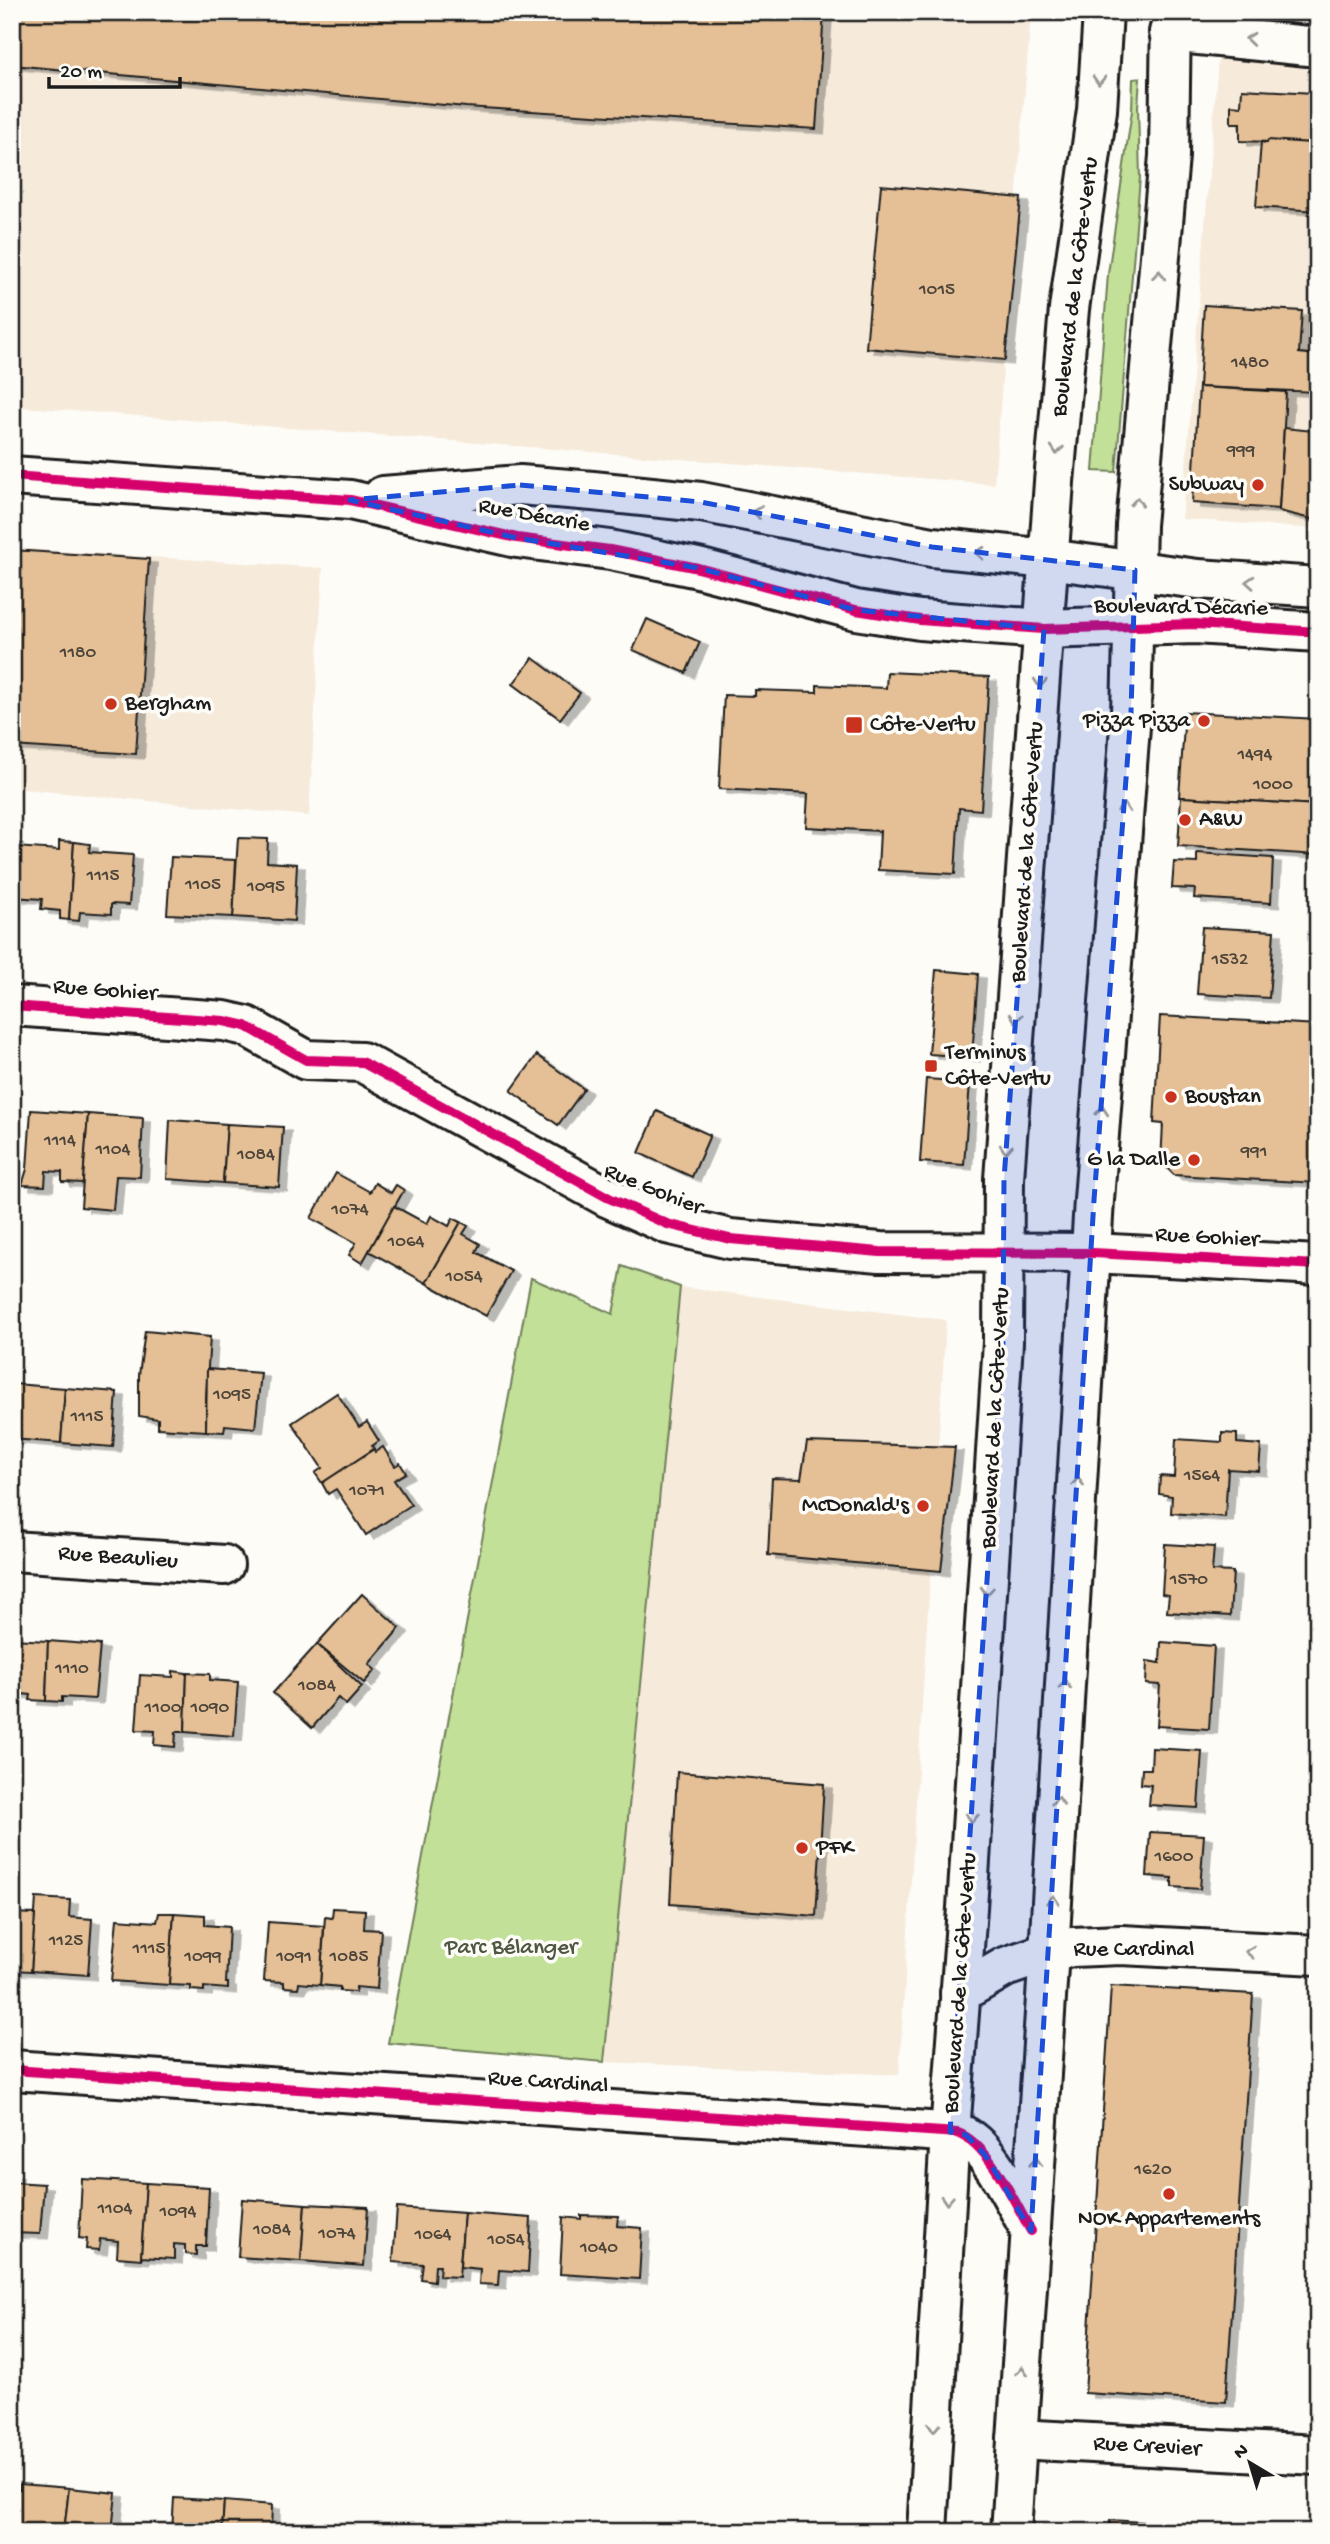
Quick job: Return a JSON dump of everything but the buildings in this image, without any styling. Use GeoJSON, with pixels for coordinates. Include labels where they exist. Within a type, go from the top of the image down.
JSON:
{"type":"FeatureCollection","features":[{"type":"Feature","properties":{"kind":"street","name":"Boulevard de la Côte-Vertu"},"geometry":{"type":"LineString","coordinates":[[927,2532],[950,2132],[1003,1342],[1004,1179],[1048,559],[1069,309],[1097,110],[1103,12]]}},
{"type":"Feature","properties":{"kind":"street"},"geometry":{"type":"LineString","coordinates":[[1011,2532],[1093,1253],[1094,1200],[1131,713],[1137,508],[1169,156],[1170,22],[1318,47]]}},
{"type":"Feature","properties":{"kind":"street","name":"Rue Décarie"},"geometry":{"type":"LineString","coordinates":[[12,476],[350,499],[520,485],[712,504],[932,547],[1048,559]]}},
{"type":"Feature","properties":{"kind":"street","name":"Rue Décarie"},"geometry":{"type":"LineString","coordinates":[[350,499],[517,538],[610,551],[698,568],[856,610],[920,620],[1044,629]]}},
{"type":"Feature","properties":{"kind":"street","name":"Boulevard Décarie"},"geometry":{"type":"LineString","coordinates":[[1048,559],[1198,579],[1318,587]]}},
{"type":"Feature","properties":{"kind":"street","name":"Boulevard Décarie"},"geometry":{"type":"LineString","coordinates":[[1044,629],[1195,624],[1318,632]]}},
{"type":"Feature","properties":{"kind":"street","name":"Rue Gohier"},"geometry":{"type":"LineString","coordinates":[[12,1006],[201,1018],[246,1026],[306,1060],[362,1062],[609,1198],[683,1229],[730,1238],[880,1252],[1093,1253],[1318,1265]]}},
{"type":"Feature","properties":{"kind":"street","name":"Rue Beaulieu"},"geometry":{"type":"LineString","coordinates":[[12,1551],[224,1565]]}},
{"type":"Feature","properties":{"kind":"street","name":"Rue Cardinal"},"geometry":{"type":"LineString","coordinates":[[960,1993],[1005,1967],[1072,1947],[1121,1945],[1318,1955]]}},
{"type":"Feature","properties":{"kind":"street","name":"Rue Cardinal"},"geometry":{"type":"LineString","coordinates":[[12,2070],[950,2132],[965,2135],[985,2155],[1031,2231]]}},
{"type":"Feature","properties":{"kind":"street","name":"Rue Crevier"},"geometry":{"type":"LineString","coordinates":[[1017,2439],[1318,2455]]}},
{"type":"Feature","properties":{"kind":"highlighted area"},"geometry":{"type":"Polygon","coordinates":[[[520,485],[593,491],[701,502],[932,547],[1135,570],[1131,713],[1094,1200],[1031,2231],[985,2155],[966,2135],[950,2132],[1003,1342],[1004,1179],[1044,629],[856,610],[698,568],[517,538],[350,500],[520,485]]]}},
{"type":"Feature","properties":{"kind":"shaded area"},"geometry":{"type":"Polygon","coordinates":[[[12,12],[1031,12],[994,484],[12,406],[12,12]]]}},
{"type":"Feature","properties":{"kind":"shaded area"},"geometry":{"type":"Polygon","coordinates":[[[1219,47],[1318,58],[1318,529],[1182,519],[1219,47]]]}},
{"type":"Feature","properties":{"kind":"shaded area"},"geometry":{"type":"Polygon","coordinates":[[[12,548],[323,568],[309,816],[12,788],[12,548]]]}},
{"type":"Feature","properties":{"kind":"shaded area"},"geometry":{"type":"Polygon","coordinates":[[[680,1287],[946,1320],[899,2075],[604,2062],[680,1287]]]}},
{"type":"Feature","properties":{"kind":"green space"},"geometry":{"type":"Polygon","coordinates":[[[1140,78],[1140,177],[1116,472],[1093,471],[1108,274],[1132,111],[1133,79],[1140,78]]]}},
{"type":"Feature","properties":{"kind":"green space","name":"Parc Bélanger"},"geometry":{"type":"Polygon","coordinates":[[[622,1266],[680,1287],[604,2062],[388,2043],[531,1278],[613,1314],[622,1266]]]}},
{"type":"Feature","properties":{"kind":"cycle path"},"geometry":{"type":"LineString","coordinates":[[12,476],[350,500],[517,538],[610,550],[698,568],[856,610],[920,620],[1044,629],[1195,624],[1318,632]]}},
{"type":"Feature","properties":{"kind":"cycle path"},"geometry":{"type":"LineString","coordinates":[[12,1006],[224,1021],[246,1026],[306,1060],[362,1062],[609,1198],[667,1224],[730,1239],[880,1252],[1093,1253],[1318,1265]]}},
{"type":"Feature","properties":{"kind":"cycle path"},"geometry":{"type":"LineString","coordinates":[[12,2070],[958,2133],[969,2139],[991,2161],[1031,2231]]}},
{"type":"Feature","properties":{"kind":"place","name":"Subway"},"geometry":{"type":"Point","coordinates":[1258,485]}},
{"type":"Feature","properties":{"kind":"place","name":"Bergham"},"geometry":{"type":"Point","coordinates":[111,704]}},
{"type":"Feature","properties":{"kind":"place","name":"Pizza Pizza"},"geometry":{"type":"Point","coordinates":[1204,721]}},
{"type":"Feature","properties":{"kind":"place","name":"Côte-Vertu"},"geometry":{"type":"Point","coordinates":[854,725]}},
{"type":"Feature","properties":{"kind":"place","name":"A&W"},"geometry":{"type":"Point","coordinates":[1185,820]}},
{"type":"Feature","properties":{"kind":"place","name":"Terminus Côte-Vertu"},"geometry":{"type":"Point","coordinates":[931,1066]}},
{"type":"Feature","properties":{"kind":"place","name":"Boustan"},"geometry":{"type":"Point","coordinates":[1171,1097]}},
{"type":"Feature","properties":{"kind":"place","name":"G la Dalle"},"geometry":{"type":"Point","coordinates":[1194,1160]}},
{"type":"Feature","properties":{"kind":"place","name":"McDonald's"},"geometry":{"type":"Point","coordinates":[923,1506]}},
{"type":"Feature","properties":{"kind":"place","name":"PFK"},"geometry":{"type":"Point","coordinates":[802,1848]}},
{"type":"Feature","properties":{"kind":"place","name":"NOK Appartements"},"geometry":{"type":"Point","coordinates":[1169,2194]}}]}
